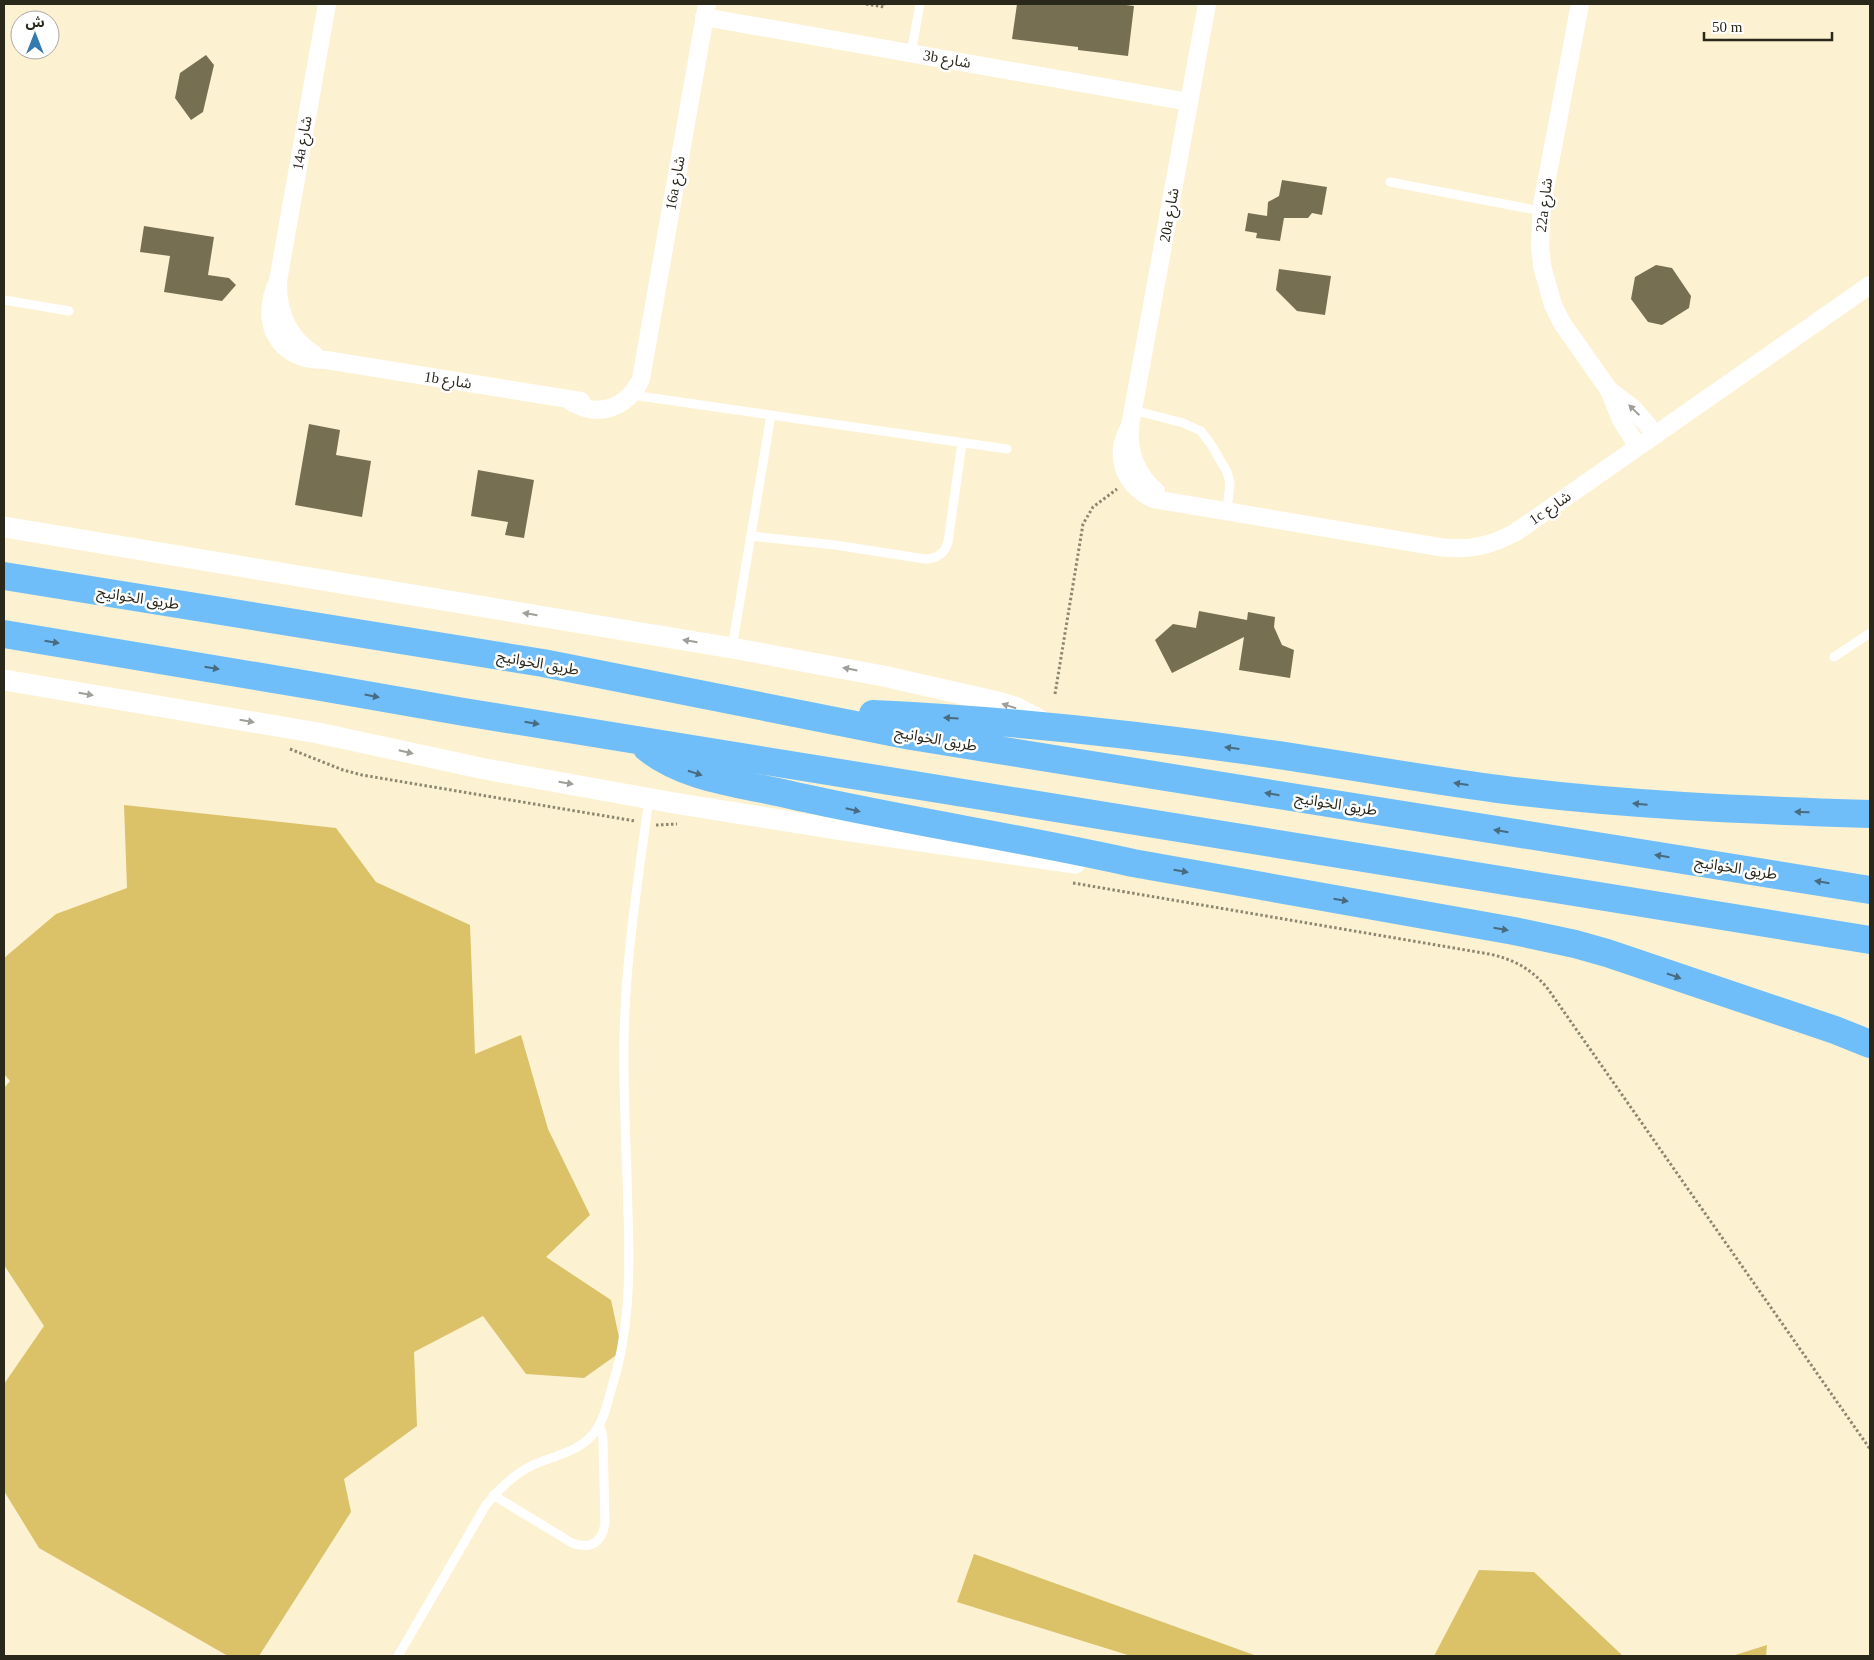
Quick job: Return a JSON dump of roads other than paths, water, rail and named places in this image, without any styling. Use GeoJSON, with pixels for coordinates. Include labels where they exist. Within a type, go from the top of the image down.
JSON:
{"type":"FeatureCollection","features":[{"type":"Feature","properties":{"kind":"highway","name":"طريق الخوانيج"},"geometry":{"type":"LineString","coordinates":[[4,576],[543,663],[911,736],[1870,890]]}},
{"type":"Feature","properties":{"kind":"highway"},"geometry":{"type":"LineString","coordinates":[[4,634],[446,709],[1870,940]]}},
{"type":"Feature","properties":{"kind":"highway"},"geometry":{"type":"LineString","coordinates":[[789,712],[912,716],[1052,727],[1264,752],[1496,789],[1567,798],[1738,810],[1865,813]]}},
{"type":"Feature","properties":{"kind":"highway"},"geometry":{"type":"LineString","coordinates":[[638,740],[668,762],[702,775],[860,811],[1576,944],[1835,1030],[1870,1044]]}},
{"type":"Feature","properties":{"kind":"highway"},"geometry":{"type":"LineString","coordinates":[[1835,1030],[1853,1025],[1870,1025]]}},
{"type":"Feature","properties":{"kind":"highway"},"geometry":{"type":"LineString","coordinates":[[1835,1030],[1836,1039],[1841,1047],[1870,1064]]}},
{"type":"Feature","properties":{"kind":"street","name":"14a شارع"},"geometry":{"type":"LineString","coordinates":[[285,338],[272,328],[269,308],[270,299],[278,281],[327,4]]}},
{"type":"Feature","properties":{"kind":"street","name":"20a شارع"},"geometry":{"type":"LineString","coordinates":[[1134,475],[1130,449],[1132,418],[1207,4]]}},
{"type":"Feature","properties":{"kind":"street","name":"22a شارع"},"geometry":{"type":"LineString","coordinates":[[1580,4],[1541,211],[1540,245],[1542,266],[1553,305],[1562,323],[1609,390],[1621,420],[1638,447]]}},
{"type":"Feature","properties":{"kind":"street","name":"3b شارع"},"geometry":{"type":"LineString","coordinates":[[706,10],[911,53],[1189,102]]}},
{"type":"Feature","properties":{"kind":"street","name":"16a شارع"},"geometry":{"type":"LineString","coordinates":[[621,398],[641,379],[706,10]]}},
{"type":"Feature","properties":{"kind":"street","name":"1c شارع"},"geometry":{"type":"LineString","coordinates":[[1134,475],[1144,494],[1163,502],[1173,502],[1446,548],[1466,549],[1492,544],[1516,532],[1870,285]]}},
{"type":"Feature","properties":{"kind":"street","name":"1b شارع"},"geometry":{"type":"LineString","coordinates":[[285,338],[326,360],[570,400],[621,398]]}},
{"type":"Feature","properties":{"kind":"street","name":"22a شارع"},"geometry":{"type":"LineString","coordinates":[[1609,390],[1634,409],[1656,435]]}},
{"type":"Feature","properties":{"kind":"street"},"geometry":{"type":"LineString","coordinates":[[4,527],[732,648],[883,676],[998,702],[1034,716],[1052,727]]}},
{"type":"Feature","properties":{"kind":"street"},"geometry":{"type":"LineString","coordinates":[[4,680],[318,733],[485,769],[649,799],[842,830],[1090,865],[1112,866],[1133,863]]}},
{"type":"Feature","properties":{"kind":"lane"},"geometry":{"type":"LineString","coordinates":[[911,53],[920,4]]}},
{"type":"Feature","properties":{"kind":"lane"},"geometry":{"type":"LineString","coordinates":[[1390,182],[1541,211]]}},
{"type":"Feature","properties":{"kind":"lane"},"geometry":{"type":"LineString","coordinates":[[4,300],[69,311]]}},
{"type":"Feature","properties":{"kind":"lane"},"geometry":{"type":"LineString","coordinates":[[621,398],[771,415],[1007,450]]}},
{"type":"Feature","properties":{"kind":"lane"},"geometry":{"type":"LineString","coordinates":[[732,648],[771,415]]}},
{"type":"Feature","properties":{"kind":"lane"},"geometry":{"type":"LineString","coordinates":[[1132,418],[1184,423],[1201,431],[1227,472],[1230,484],[1227,511]]}},
{"type":"Feature","properties":{"kind":"lane"},"geometry":{"type":"LineString","coordinates":[[751,536],[835,545],[925,559],[936,558],[944,552],[948,542],[962,443]]}},
{"type":"Feature","properties":{"kind":"lane"},"geometry":{"type":"LineString","coordinates":[[1834,658],[1870,632]]}},
{"type":"Feature","properties":{"kind":"lane"},"geometry":{"type":"LineString","coordinates":[[398,1656],[478,1515],[493,1495],[526,1469],[578,1448],[590,1437],[599,1426],[619,1368],[628,1306],[629,1243],[624,1089],[626,992],[630,944],[649,799]]}},
{"type":"Feature","properties":{"kind":"lane"},"geometry":{"type":"LineString","coordinates":[[493,1495],[572,1543],[585,1546],[597,1541],[602,1536],[605,1522],[603,1440],[599,1426]]}}]}
